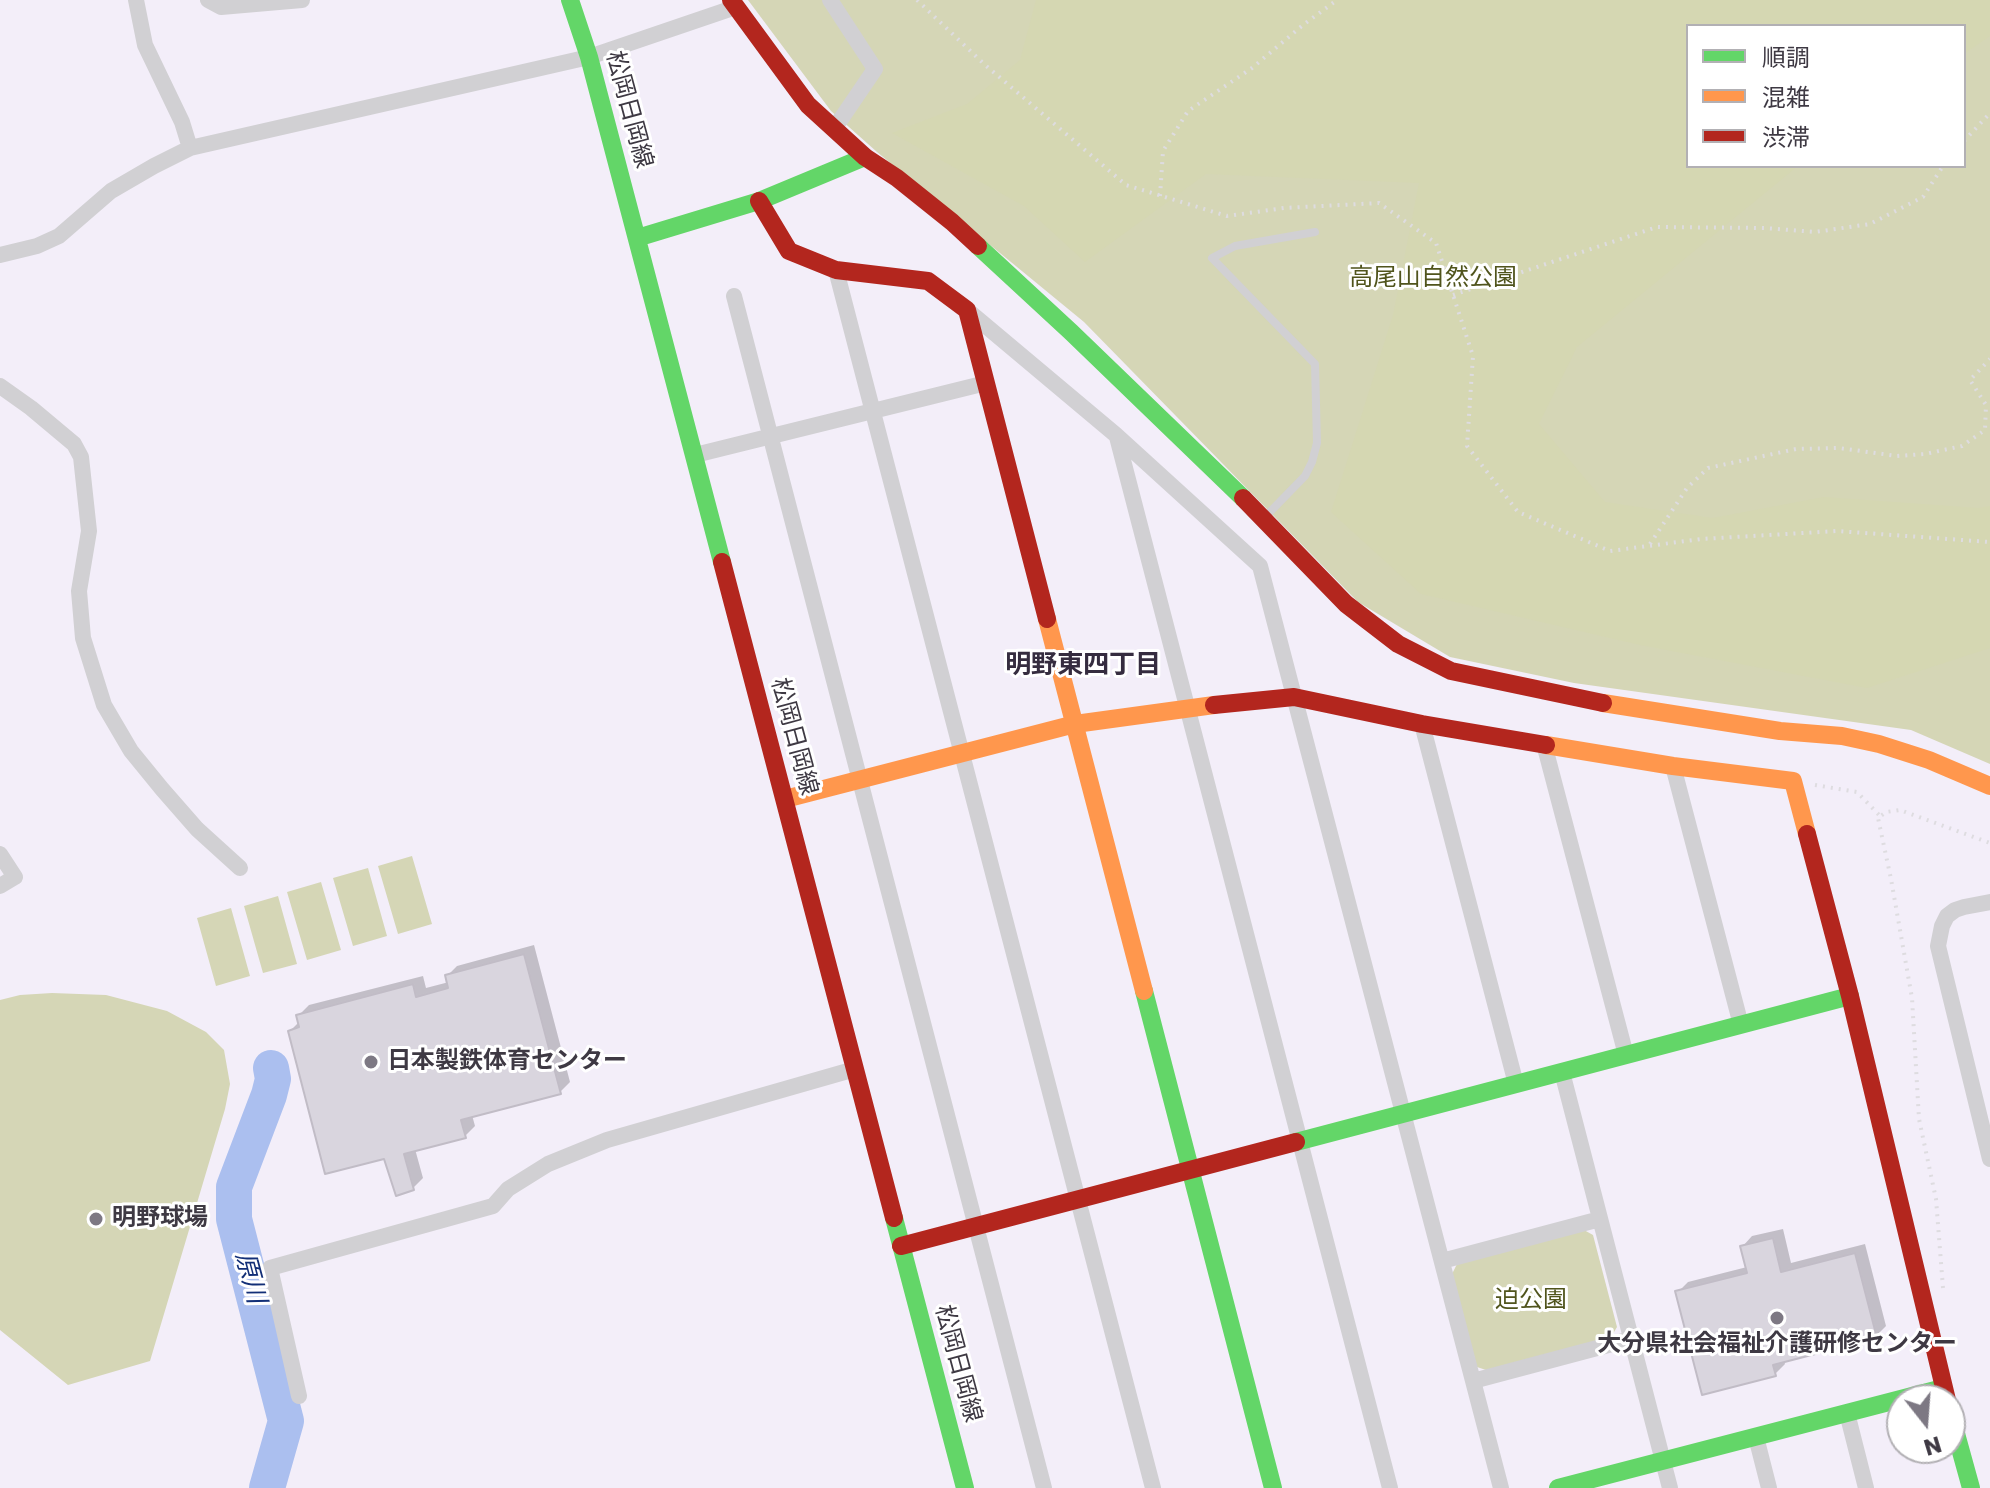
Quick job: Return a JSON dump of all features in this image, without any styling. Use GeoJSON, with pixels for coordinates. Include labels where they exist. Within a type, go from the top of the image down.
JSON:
{"type":"FeatureCollection","features":[{"type":"Feature","properties":{"kind":"street"},"geometry":{"type":"LineString","coordinates":[[136,0],[145,45],[182,122],[190,148]]}},
{"type":"Feature","properties":{"kind":"street"},"geometry":{"type":"LineString","coordinates":[[208,0],[221,7],[302,0]]}},
{"type":"Feature","properties":{"kind":"street","name":"松岡日岡線"},"geometry":{"type":"LineString","coordinates":[[570,0],[589,57],[695,455],[965,1488]]}},
{"type":"Feature","properties":{"kind":"street"},"geometry":{"type":"LineString","coordinates":[[830,0],[875,69],[832,128]]}},
{"type":"Feature","properties":{"kind":"street"},"geometry":{"type":"LineString","coordinates":[[0,255],[37,246],[59,236],[111,191],[190,148],[589,57],[733,4],[808,105],[865,157],[907,185],[952,222],[1264,518],[1346,604],[1398,644],[1451,671],[1574,698],[1780,731],[1867,741],[1908,752],[1990,786]]}},
{"type":"Feature","properties":{"kind":"street"},"geometry":{"type":"LineString","coordinates":[[637,238],[759,201],[865,157]]}},
{"type":"Feature","properties":{"kind":"street"},"geometry":{"type":"LineString","coordinates":[[759,201],[789,251],[836,270],[928,281],[1116,435],[1260,566],[1501,1488]]}},
{"type":"Feature","properties":{"kind":"street"},"geometry":{"type":"LineString","coordinates":[[836,270],[1153,1488]]}},
{"type":"Feature","properties":{"kind":"street"},"geometry":{"type":"LineString","coordinates":[[734,296],[1044,1488]]}},
{"type":"Feature","properties":{"kind":"street"},"geometry":{"type":"LineString","coordinates":[[967,310],[1273,1488]]}},
{"type":"Feature","properties":{"kind":"street"},"geometry":{"type":"LineString","coordinates":[[695,455],[986,383]]}},
{"type":"Feature","properties":{"kind":"street"},"geometry":{"type":"LineString","coordinates":[[0,386],[74,444],[81,457],[89,531],[79,591],[83,638],[104,705],[131,751],[162,789],[197,829],[240,868]]}},
{"type":"Feature","properties":{"kind":"street"},"geometry":{"type":"LineString","coordinates":[[1116,435],[1390,1488]]}},
{"type":"Feature","properties":{"kind":"street"},"geometry":{"type":"LineString","coordinates":[[785,799],[1075,724],[1294,697],[1422,724],[1673,766],[1793,781],[1850,996],[1943,1384]]}},
{"type":"Feature","properties":{"kind":"street"},"geometry":{"type":"LineString","coordinates":[[1422,724],[1516,1084]]}},
{"type":"Feature","properties":{"kind":"street"},"geometry":{"type":"LineString","coordinates":[[1544,744],[1626,1055]]}},
{"type":"Feature","properties":{"kind":"street"},"geometry":{"type":"LineString","coordinates":[[1673,766],[1741,1025]]}},
{"type":"Feature","properties":{"kind":"street"},"geometry":{"type":"LineString","coordinates":[[0,854],[15,877],[0,886]]}},
{"type":"Feature","properties":{"kind":"street"},"geometry":{"type":"LineString","coordinates":[[1990,902],[1955,910],[1947,916],[1939,936],[1940,959],[1990,1159]]}},
{"type":"Feature","properties":{"kind":"street"},"geometry":{"type":"LineString","coordinates":[[901,1246],[1850,996]]}},
{"type":"Feature","properties":{"kind":"street"},"geometry":{"type":"LineString","coordinates":[[299,1396],[270,1268],[493,1206],[508,1189],[548,1164],[607,1140],[855,1069]]}},
{"type":"Feature","properties":{"kind":"street"},"geometry":{"type":"LineString","coordinates":[[1562,1072],[1670,1488]]}},
{"type":"Feature","properties":{"kind":"street"},"geometry":{"type":"LineString","coordinates":[[1973,1093],[1990,1088]]}},
{"type":"Feature","properties":{"kind":"street"},"geometry":{"type":"LineString","coordinates":[[1442,1261],[1600,1219]]}},
{"type":"Feature","properties":{"kind":"street"},"geometry":{"type":"LineString","coordinates":[[1473,1381],[1631,1339]]}},
{"type":"Feature","properties":{"kind":"street"},"geometry":{"type":"LineString","coordinates":[[1558,1488],[1886,1405]]}},
{"type":"Feature","properties":{"kind":"street"},"geometry":{"type":"LineString","coordinates":[[1847,1413],[1866,1488]]}},
{"type":"Feature","properties":{"kind":"street"},"geometry":{"type":"LineString","coordinates":[[1756,1437],[1769,1488]]}},
{"type":"Feature","properties":{"kind":"street"},"geometry":{"type":"LineString","coordinates":[[1964,1464],[1971,1488]]}},
{"type":"Feature","properties":{"kind":"lane"},"geometry":{"type":"LineString","coordinates":[[1264,518],[1305,476],[1312,462],[1317,443],[1315,364],[1212,258],[1235,246],[1315,232]]}},
{"type":"Feature","properties":{"kind":"path"},"geometry":{"type":"LineString","coordinates":[[917,0],[984,64],[1126,185],[1227,216],[1284,208],[1379,203],[1436,243],[1473,356],[1467,446],[1518,512],[1610,551],[1701,539],[1837,531],[1990,542]]}},
{"type":"Feature","properties":{"kind":"path"},"geometry":{"type":"LineString","coordinates":[[1160,196],[1163,151],[1188,111],[1252,68],[1337,0]]}},
{"type":"Feature","properties":{"kind":"path"},"geometry":{"type":"LineString","coordinates":[[1966,139],[1990,113]]}},
{"type":"Feature","properties":{"kind":"path"},"geometry":{"type":"LineString","coordinates":[[1453,295],[1657,227],[1765,228],[1815,232],[1870,224],[1923,197],[1942,168]]}},
{"type":"Feature","properties":{"kind":"path"},"geometry":{"type":"LineString","coordinates":[[1649,546],[1687,488],[1708,468],[1796,449],[1839,448],[1897,456],[1962,446],[1985,430],[1986,405],[1970,380],[1990,359]]}},
{"type":"Feature","properties":{"kind":"path"},"geometry":{"type":"LineString","coordinates":[[1793,781],[1857,792],[1880,816]]}},
{"type":"Feature","properties":{"kind":"path"},"geometry":{"type":"LineString","coordinates":[[1943,1301],[1936,1199],[1919,1119],[1912,998],[1878,822],[1880,816],[1893,810],[1907,811],[1990,843]]}},
{"type":"Feature","properties":{"kind":"green space","name":"高尾山自然公園"},"geometry":{"type":"Polygon","coordinates":[[[748,0],[1990,0],[1990,764],[1911,730],[1574,683],[1450,657],[1358,602],[1084,322],[831,111],[748,0]]]}},
{"type":"Feature","properties":{"kind":"green space"},"geometry":{"type":"Polygon","coordinates":[[[1036,0],[1990,0],[1990,36],[1966,53],[1966,24],[1686,24],[1686,168],[1796,168],[1577,347],[1539,424],[1605,502],[1713,518],[1824,497],[1978,508],[1990,506],[1990,648],[1867,688],[1640,645],[1421,594],[1331,512],[1393,315],[1419,183],[1206,174],[1085,262],[1024,206],[892,133],[967,104],[1020,60],[1036,0]]]}},
{"type":"Feature","properties":{"kind":"green space"},"geometry":{"type":"Polygon","coordinates":[[[412,856],[432,924],[398,934],[378,866],[412,856]]]}},
{"type":"Feature","properties":{"kind":"green space"},"geometry":{"type":"Polygon","coordinates":[[[368,868],[387,936],[353,946],[333,878],[368,868]]]}},
{"type":"Feature","properties":{"kind":"green space"},"geometry":{"type":"Polygon","coordinates":[[[321,882],[341,950],[307,960],[287,892],[321,882]]]}},
{"type":"Feature","properties":{"kind":"green space"},"geometry":{"type":"Polygon","coordinates":[[[278,896],[297,964],[263,973],[244,906],[278,896]]]}},
{"type":"Feature","properties":{"kind":"green space"},"geometry":{"type":"Polygon","coordinates":[[[231,908],[250,976],[216,986],[197,918],[231,908]]]}},
{"type":"Feature","properties":{"kind":"green space","name":"明野球場"},"geometry":{"type":"Polygon","coordinates":[[[52,993],[106,995],[167,1011],[206,1032],[224,1050],[230,1084],[150,1361],[68,1385],[0,1330],[0,1000],[52,993]]]}},
{"type":"Feature","properties":{"kind":"green space","name":"迫公園"},"geometry":{"type":"Polygon","coordinates":[[[1584,1230],[1593,1235],[1617,1327],[1611,1337],[1486,1370],[1477,1367],[1452,1274],[1457,1264],[1584,1230]]]}},
{"type":"Feature","properties":{"kind":"building","name":"日本製鉄体育センター"},"geometry":{"type":"Polygon","coordinates":[[[524,954],[561,1094],[461,1120],[466,1138],[404,1154],[414,1190],[396,1196],[384,1159],[325,1174],[288,1031],[299,1027],[296,1015],[413,984],[416,997],[448,988],[445,975],[524,954]]]}},
{"type":"Feature","properties":{"kind":"building","name":"大分県社会福祉介護研修センター"},"geometry":{"type":"Polygon","coordinates":[[[1773,1238],[1781,1272],[1855,1253],[1877,1338],[1773,1365],[1776,1376],[1702,1395],[1675,1291],[1747,1273],[1740,1246],[1773,1238]]]}},
{"type":"Feature","properties":{"kind":"waterway","name":"原川"},"geometry":{"type":"LineString","coordinates":[[267,1488],[286,1421],[234,1219],[234,1187],[269,1095],[273,1079],[271,1068]]}},
{"type":"Feature","properties":{"kind":"traffic: fast"},"geometry":{"type":"LineString","coordinates":[[570,0],[589,57],[722,562]]}},
{"type":"Feature","properties":{"kind":"traffic: fast"},"geometry":{"type":"LineString","coordinates":[[637,238],[759,201],[865,157]]}},
{"type":"Feature","properties":{"kind":"traffic: fast"},"geometry":{"type":"LineString","coordinates":[[978,246],[1243,498]]}},
{"type":"Feature","properties":{"kind":"traffic: fast"},"geometry":{"type":"LineString","coordinates":[[1144,991],[1273,1488]]}},
{"type":"Feature","properties":{"kind":"traffic: fast"},"geometry":{"type":"LineString","coordinates":[[1296,1142],[1850,996]]}},
{"type":"Feature","properties":{"kind":"traffic: fast"},"geometry":{"type":"LineString","coordinates":[[894,1218],[965,1488]]}},
{"type":"Feature","properties":{"kind":"traffic: fast"},"geometry":{"type":"LineString","coordinates":[[1558,1488],[1886,1403]]}},
{"type":"Feature","properties":{"kind":"traffic: fast"},"geometry":{"type":"LineString","coordinates":[[1964,1464],[1971,1488]]}},
{"type":"Feature","properties":{"kind":"traffic: slow"},"geometry":{"type":"LineString","coordinates":[[1047,619],[1144,991]]}},
{"type":"Feature","properties":{"kind":"traffic: slow"},"geometry":{"type":"LineString","coordinates":[[1603,703],[1780,731],[1842,736],[1929,760],[1990,786]]}},
{"type":"Feature","properties":{"kind":"traffic: slow"},"geometry":{"type":"LineString","coordinates":[[785,799],[1075,724],[1214,705]]}},
{"type":"Feature","properties":{"kind":"traffic: slow"},"geometry":{"type":"LineString","coordinates":[[1546,745],[1673,766],[1793,781],[1807,834]]}},
{"type":"Feature","properties":{"kind":"traffic: jam"},"geometry":{"type":"LineString","coordinates":[[731,0],[808,105],[865,157],[897,178],[978,246]]}},
{"type":"Feature","properties":{"kind":"traffic: jam"},"geometry":{"type":"LineString","coordinates":[[759,201],[789,251],[836,270],[928,281],[967,310],[1047,619]]}},
{"type":"Feature","properties":{"kind":"traffic: jam"},"geometry":{"type":"LineString","coordinates":[[1243,498],[1346,604],[1398,644],[1451,671],[1603,703]]}},
{"type":"Feature","properties":{"kind":"traffic: jam"},"geometry":{"type":"LineString","coordinates":[[722,562],[894,1218]]}},
{"type":"Feature","properties":{"kind":"traffic: jam"},"geometry":{"type":"LineString","coordinates":[[1214,705],[1294,697],[1422,724],[1546,745]]}},
{"type":"Feature","properties":{"kind":"traffic: jam"},"geometry":{"type":"LineString","coordinates":[[1807,834],[1850,996],[1943,1384]]}},
{"type":"Feature","properties":{"kind":"traffic: jam"},"geometry":{"type":"LineString","coordinates":[[901,1246],[1296,1142]]}},
{"type":"Feature","properties":{"kind":"place","name":"日本製鉄体育センター"},"geometry":{"type":"Point","coordinates":[371,1062]}},
{"type":"Feature","properties":{"kind":"place","name":"明野球場"},"geometry":{"type":"Point","coordinates":[96,1219]}},
{"type":"Feature","properties":{"kind":"place","name":"大分県社会福祉介護研修センター"},"geometry":{"type":"Point","coordinates":[1777,1318]}},
{"type":"Feature","properties":{"kind":"district","name":"明野東四丁目"},"geometry":{"type":"Point","coordinates":[1083,666]}}]}
